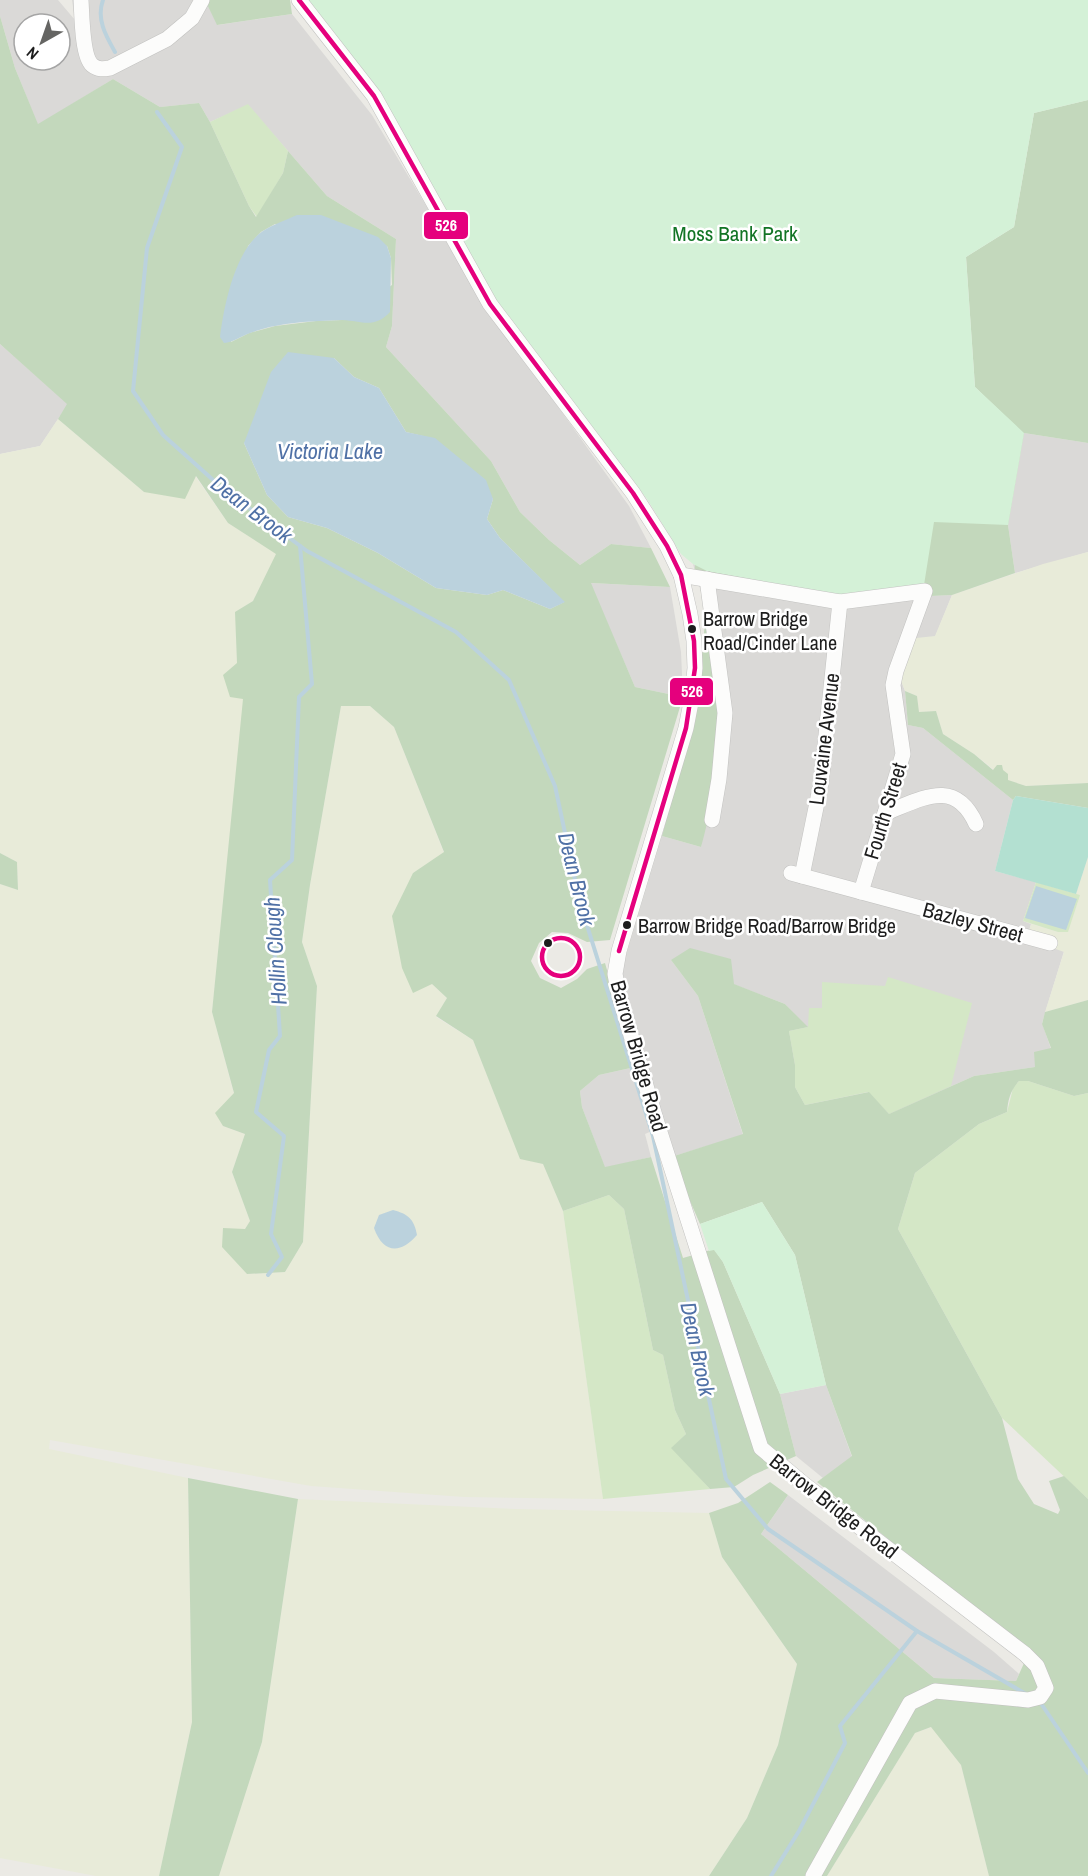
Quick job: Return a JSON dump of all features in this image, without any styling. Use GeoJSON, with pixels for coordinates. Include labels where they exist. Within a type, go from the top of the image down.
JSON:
{"type":"FeatureCollection","features":[{"type":"Feature","properties":{"kind":"street"},"geometry":{"type":"LineString","coordinates":[[81,0],[86,54],[91,64],[100,69],[110,68],[167,39],[192,18],[202,0]]}},
{"type":"Feature","properties":{"kind":"street","name":"Barrow Bridge Road"},"geometry":{"type":"LineString","coordinates":[[299,0],[374,96],[490,304],[633,493],[667,546],[681,575],[690,614],[693,641],[695,668],[692,697],[686,728],[617,957],[615,974],[619,995],[658,1126],[761,1448],[805,1485],[1025,1654],[1037,1666],[1046,1688],[1040,1697],[1028,1700],[935,1691],[925,1694],[906,1708],[813,1876]]}},
{"type":"Feature","properties":{"kind":"street"},"geometry":{"type":"LineString","coordinates":[[681,575],[840,602]]}},
{"type":"Feature","properties":{"kind":"street"},"geometry":{"type":"LineString","coordinates":[[707,579],[725,713],[719,778],[712,820]]}},
{"type":"Feature","properties":{"kind":"street","name":"Fourth Street"},"geometry":{"type":"LineString","coordinates":[[840,602],[925,591],[896,670],[893,686],[903,754],[861,892]]}},
{"type":"Feature","properties":{"kind":"street","name":"Louvaine Avenue"},"geometry":{"type":"LineString","coordinates":[[796,874],[821,783],[840,602]]}},
{"type":"Feature","properties":{"kind":"street"},"geometry":{"type":"LineString","coordinates":[[885,813],[929,796],[941,794],[962,801],[970,810],[976,824]]}},
{"type":"Feature","properties":{"kind":"street","name":"Bazley Street"},"geometry":{"type":"LineString","coordinates":[[796,874],[1050,943]]}},
{"type":"Feature","properties":{"kind":"shaded area"},"geometry":{"type":"Polygon","coordinates":[[[0,0],[58,0],[68,12],[12,12],[12,58],[0,16],[0,0]]]}},
{"type":"Feature","properties":{"kind":"shaded area"},"geometry":{"type":"Polygon","coordinates":[[[72,0],[205,0],[218,25],[292,14],[372,115],[485,305],[629,506],[651,548],[611,544],[580,565],[520,512],[491,461],[386,347],[392,326],[396,239],[327,196],[248,105],[210,122],[199,103],[160,107],[113,79],[38,125],[17,72],[72,72],[72,16],[75,20],[72,0]]]}},
{"type":"Feature","properties":{"kind":"shaded area"},"geometry":{"type":"Polygon","coordinates":[[[0,344],[68,404],[40,446],[0,454],[0,344]]]}},
{"type":"Feature","properties":{"kind":"shaded area"},"geometry":{"type":"Polygon","coordinates":[[[1024,433],[1088,443],[1088,552],[1015,573],[1008,525],[1024,433]]]}},
{"type":"Feature","properties":{"kind":"shaded area"},"geometry":{"type":"Polygon","coordinates":[[[693,564],[707,571],[924,585],[931,596],[952,595],[935,637],[909,657],[900,678],[905,691],[908,725],[923,728],[1013,800],[995,871],[1036,882],[1023,921],[1031,924],[1029,931],[1064,951],[1042,1023],[1051,1049],[1035,1067],[974,1076],[889,1114],[785,1004],[671,960],[698,996],[743,1135],[671,1157],[623,996],[622,973],[662,836],[701,847],[716,685],[701,592],[693,564]]]}},
{"type":"Feature","properties":{"kind":"shaded area"},"geometry":{"type":"Polygon","coordinates":[[[590,583],[670,587],[681,652],[683,697],[635,687],[590,583]]]}},
{"type":"Feature","properties":{"kind":"shaded area"},"geometry":{"type":"Polygon","coordinates":[[[635,1067],[654,1130],[645,1134],[651,1157],[605,1168],[582,1107],[580,1091],[599,1075],[635,1067]]]}},
{"type":"Feature","properties":{"kind":"shaded area"},"geometry":{"type":"Polygon","coordinates":[[[826,1385],[852,1457],[823,1478],[796,1456],[780,1394],[826,1385]]]}},
{"type":"Feature","properties":{"kind":"shaded area"},"geometry":{"type":"Polygon","coordinates":[[[788,1495],[994,1652],[1019,1674],[1016,1681],[934,1678],[761,1534],[788,1495]]]}},
{"type":"Feature","properties":{"kind":"green space"},"geometry":{"type":"Polygon","coordinates":[[[205,0],[290,0],[292,14],[217,25],[205,0]]]}},
{"type":"Feature","properties":{"kind":"green space","name":"Moss Bank Park"},"geometry":{"type":"Polygon","coordinates":[[[304,0],[1088,0],[1088,100],[1034,113],[1014,227],[966,257],[975,387],[1024,433],[1008,525],[934,522],[924,585],[840,596],[707,571],[693,564],[681,554],[647,499],[496,302],[304,0]]]}},
{"type":"Feature","properties":{"kind":"green space"},"geometry":{"type":"Polygon","coordinates":[[[0,16],[12,58],[12,72],[17,72],[38,124],[113,79],[160,107],[199,103],[256,217],[283,173],[288,151],[327,196],[396,239],[392,326],[386,347],[491,461],[520,512],[580,565],[611,544],[651,548],[670,587],[591,583],[635,687],[683,697],[610,940],[587,942],[568,933],[552,932],[539,943],[531,961],[540,978],[561,988],[577,979],[587,969],[605,963],[635,1067],[599,1075],[580,1091],[582,1107],[605,1167],[651,1157],[683,1258],[714,1249],[723,1262],[780,1394],[796,1456],[753,1475],[734,1487],[710,1489],[671,1448],[686,1434],[675,1410],[663,1355],[653,1350],[624,1209],[609,1195],[563,1211],[543,1164],[520,1159],[473,1040],[436,1016],[447,998],[432,984],[413,993],[402,968],[392,916],[413,873],[444,852],[394,727],[370,706],[341,706],[302,942],[317,986],[303,1242],[285,1272],[247,1274],[222,1247],[223,1228],[245,1229],[250,1221],[232,1172],[245,1134],[223,1126],[215,1113],[234,1093],[212,1012],[243,699],[230,697],[223,675],[237,663],[235,612],[253,601],[276,554],[228,523],[196,476],[185,499],[144,492],[58,419],[67,404],[0,344],[0,16]],[[275,224],[261,232],[248,246],[231,342],[249,333],[275,326],[342,320],[392,285],[391,258],[387,246],[275,224]],[[334,358],[244,443],[267,495],[288,517],[327,528],[378,553],[436,588],[487,595],[503,590],[550,609],[564,602],[500,538],[487,519],[493,499],[435,439],[406,432],[379,388],[354,377],[334,358]]]}},
{"type":"Feature","properties":{"kind":"green space"},"geometry":{"type":"Polygon","coordinates":[[[1088,100],[1088,443],[1024,433],[1008,525],[1015,573],[952,595],[931,596],[923,585],[840,602],[694,577],[696,555],[1023,433],[975,387],[966,257],[1014,227],[1034,113],[1088,100]]]}},
{"type":"Feature","properties":{"kind":"green space"},"geometry":{"type":"Polygon","coordinates":[[[248,104],[288,151],[283,173],[257,217],[249,206],[210,122],[248,104]]]}},
{"type":"Feature","properties":{"kind":"green space"},"geometry":{"type":"Polygon","coordinates":[[[58,419],[144,492],[195,476],[228,523],[277,554],[253,601],[236,612],[237,663],[244,699],[212,1012],[234,1094],[223,1126],[245,1134],[232,1172],[250,1221],[245,1229],[247,1274],[285,1272],[303,1242],[317,986],[302,942],[341,706],[370,706],[394,727],[444,853],[413,873],[432,984],[447,998],[436,1017],[473,1040],[520,1158],[543,1164],[563,1211],[603,1499],[464,1497],[311,1486],[50,1440],[49,1449],[188,1478],[192,1722],[159,1876],[96,1876],[0,1858],[0,884],[18,890],[17,862],[0,853],[0,454],[40,446],[58,419]]]}},
{"type":"Feature","properties":{"kind":"green space"},"geometry":{"type":"Polygon","coordinates":[[[1088,552],[1088,783],[1026,786],[1007,780],[974,754],[943,734],[936,711],[919,712],[917,696],[905,691],[900,678],[916,638],[935,636],[952,595],[1043,564],[1088,552]]]}},
{"type":"Feature","properties":{"kind":"green space"},"geometry":{"type":"Polygon","coordinates":[[[705,622],[717,694],[719,737],[713,793],[701,847],[662,836],[698,700],[705,622]]]}},
{"type":"Feature","properties":{"kind":"green space"},"geometry":{"type":"Polygon","coordinates":[[[905,691],[917,696],[919,712],[936,711],[943,734],[974,754],[993,770],[997,765],[1002,765],[1003,770],[1008,774],[1008,780],[1026,786],[1088,783],[1088,808],[1016,796],[1013,800],[923,728],[908,725],[905,691]]]}},
{"type":"Feature","properties":{"kind":"green space"},"geometry":{"type":"Polygon","coordinates":[[[1016,796],[1088,808],[1088,857],[1076,894],[995,871],[1013,800],[1016,796]]]}},
{"type":"Feature","properties":{"kind":"green space"},"geometry":{"type":"Polygon","coordinates":[[[0,853],[17,862],[18,890],[0,884],[0,853]]]}},
{"type":"Feature","properties":{"kind":"green space"},"geometry":{"type":"Polygon","coordinates":[[[1088,857],[1088,1000],[1045,1012],[1064,952],[1053,948],[1029,931],[1031,924],[1058,932],[1080,895],[1076,894],[1088,857]]]}},
{"type":"Feature","properties":{"kind":"green space"},"geometry":{"type":"Polygon","coordinates":[[[1036,882],[1080,895],[1068,932],[1058,932],[1023,921],[1036,882]]]}},
{"type":"Feature","properties":{"kind":"green space"},"geometry":{"type":"Polygon","coordinates":[[[690,948],[731,959],[734,984],[785,1004],[808,1027],[789,1031],[795,1065],[795,1087],[805,1105],[869,1092],[889,1114],[974,1076],[1035,1067],[1034,1052],[1051,1048],[1042,1024],[1045,1012],[1088,1000],[1088,1093],[1074,1096],[1028,1081],[1019,1081],[1013,1088],[1007,1112],[979,1124],[915,1173],[898,1229],[1002,1418],[1018,1479],[1034,1504],[1058,1514],[1060,1510],[1049,1481],[1064,1476],[1088,1499],[1088,1876],[989,1876],[961,1765],[931,1727],[915,1733],[827,1876],[709,1876],[747,1818],[778,1745],[797,1664],[722,1557],[709,1513],[738,1503],[770,1482],[788,1495],[761,1534],[934,1678],[1016,1681],[1029,1652],[817,1482],[852,1456],[826,1385],[795,1255],[762,1202],[700,1224],[671,1157],[743,1134],[698,996],[671,960],[690,948]]]}},
{"type":"Feature","properties":{"kind":"green space"},"geometry":{"type":"Polygon","coordinates":[[[888,977],[972,1003],[951,1086],[889,1114],[868,1092],[805,1105],[795,1087],[795,1065],[789,1031],[808,1027],[809,1008],[822,1008],[822,982],[885,986],[888,977]]]}},
{"type":"Feature","properties":{"kind":"green space"},"geometry":{"type":"Polygon","coordinates":[[[1019,1081],[1028,1081],[1074,1096],[1088,1093],[1088,1499],[1002,1418],[898,1229],[915,1173],[979,1124],[1007,1112],[1013,1088],[1019,1081]]]}},
{"type":"Feature","properties":{"kind":"green space"},"geometry":{"type":"Polygon","coordinates":[[[609,1195],[624,1209],[653,1350],[663,1355],[675,1410],[686,1434],[672,1448],[710,1489],[603,1499],[563,1211],[609,1195]]]}},
{"type":"Feature","properties":{"kind":"green space"},"geometry":{"type":"Polygon","coordinates":[[[762,1202],[795,1255],[826,1385],[780,1394],[723,1262],[714,1250],[709,1251],[700,1224],[762,1202]]]}},
{"type":"Feature","properties":{"kind":"green space"},"geometry":{"type":"Polygon","coordinates":[[[188,1478],[298,1499],[262,1742],[219,1876],[159,1876],[192,1722],[188,1478]]]}},
{"type":"Feature","properties":{"kind":"green space"},"geometry":{"type":"Polygon","coordinates":[[[298,1499],[516,1509],[709,1513],[722,1557],[797,1664],[778,1745],[747,1818],[709,1876],[219,1876],[262,1742],[298,1499]]]}},
{"type":"Feature","properties":{"kind":"green space"},"geometry":{"type":"Polygon","coordinates":[[[932,1727],[961,1765],[989,1876],[827,1876],[915,1733],[932,1727]]]}},
{"type":"Feature","properties":{"kind":"water"},"geometry":{"type":"Polygon","coordinates":[[[297,215],[321,215],[378,237],[387,246],[391,258],[390,312],[379,321],[373,322],[339,320],[275,326],[224,343],[220,337],[224,310],[232,279],[245,251],[263,231],[297,215]]]}},
{"type":"Feature","properties":{"kind":"water","name":"Victoria Lake"},"geometry":{"type":"Polygon","coordinates":[[[288,352],[334,358],[354,377],[379,388],[406,432],[435,438],[486,480],[493,499],[487,519],[500,538],[565,602],[550,609],[503,590],[487,595],[436,588],[378,553],[327,528],[288,517],[267,495],[244,443],[271,372],[288,352]]]}},
{"type":"Feature","properties":{"kind":"water"},"geometry":{"type":"Polygon","coordinates":[[[1036,886],[1077,899],[1066,930],[1025,918],[1036,886]]]}},
{"type":"Feature","properties":{"kind":"water"},"geometry":{"type":"Polygon","coordinates":[[[393,1210],[410,1218],[417,1235],[405,1246],[399,1248],[387,1247],[382,1243],[374,1228],[379,1215],[393,1210]]]}},
{"type":"Feature","properties":{"kind":"waterway","name":"Dean Brook"},"geometry":{"type":"LineString","coordinates":[[103,0],[101,21],[115,52]]}},
{"type":"Feature","properties":{"kind":"waterway","name":"Dean Brook"},"geometry":{"type":"LineString","coordinates":[[157,112],[182,147],[147,248],[133,391],[163,435],[222,488],[307,551],[456,632],[509,680],[555,786],[580,903],[653,1136],[726,1479],[768,1529],[917,1631],[1026,1694]]}},
{"type":"Feature","properties":{"kind":"waterway","name":"Hollin Clough"},"geometry":{"type":"LineString","coordinates":[[268,1275],[282,1257],[271,1234],[284,1136],[256,1112],[269,1050],[280,1036],[270,880],[292,860],[299,697],[312,684],[300,546]]}},
{"type":"Feature","properties":{"kind":"waterway"},"geometry":{"type":"LineString","coordinates":[[771,1876],[799,1831],[845,1743],[840,1726],[917,1631]]}},
{"type":"Feature","properties":{"kind":"waterway","name":"Dean Brook"},"geometry":{"type":"LineString","coordinates":[[1040,1702],[1088,1773]]}},
{"type":"Feature","properties":{"kind":"transit line","name":"526"},"geometry":{"type":"LineString","coordinates":[[299,0],[374,96],[490,304],[633,493],[667,546],[681,575],[694,641],[695,668],[686,728],[619,951]]}},
{"type":"Feature","properties":{"kind":"transit line","name":"526"},"geometry":{"type":"LineString","coordinates":[[561,938],[575,943],[580,957],[575,971],[561,976],[547,971],[542,957],[547,943],[561,938]]}},
{"type":"Feature","properties":{"kind":"place","name":"Barrow Bridge Road/Cinder Lane"},"geometry":{"type":"Point","coordinates":[692,629]}},
{"type":"Feature","properties":{"kind":"place","name":"Barrow Bridge Road/Barrow Bridge"},"geometry":{"type":"Point","coordinates":[627,925]}}]}
